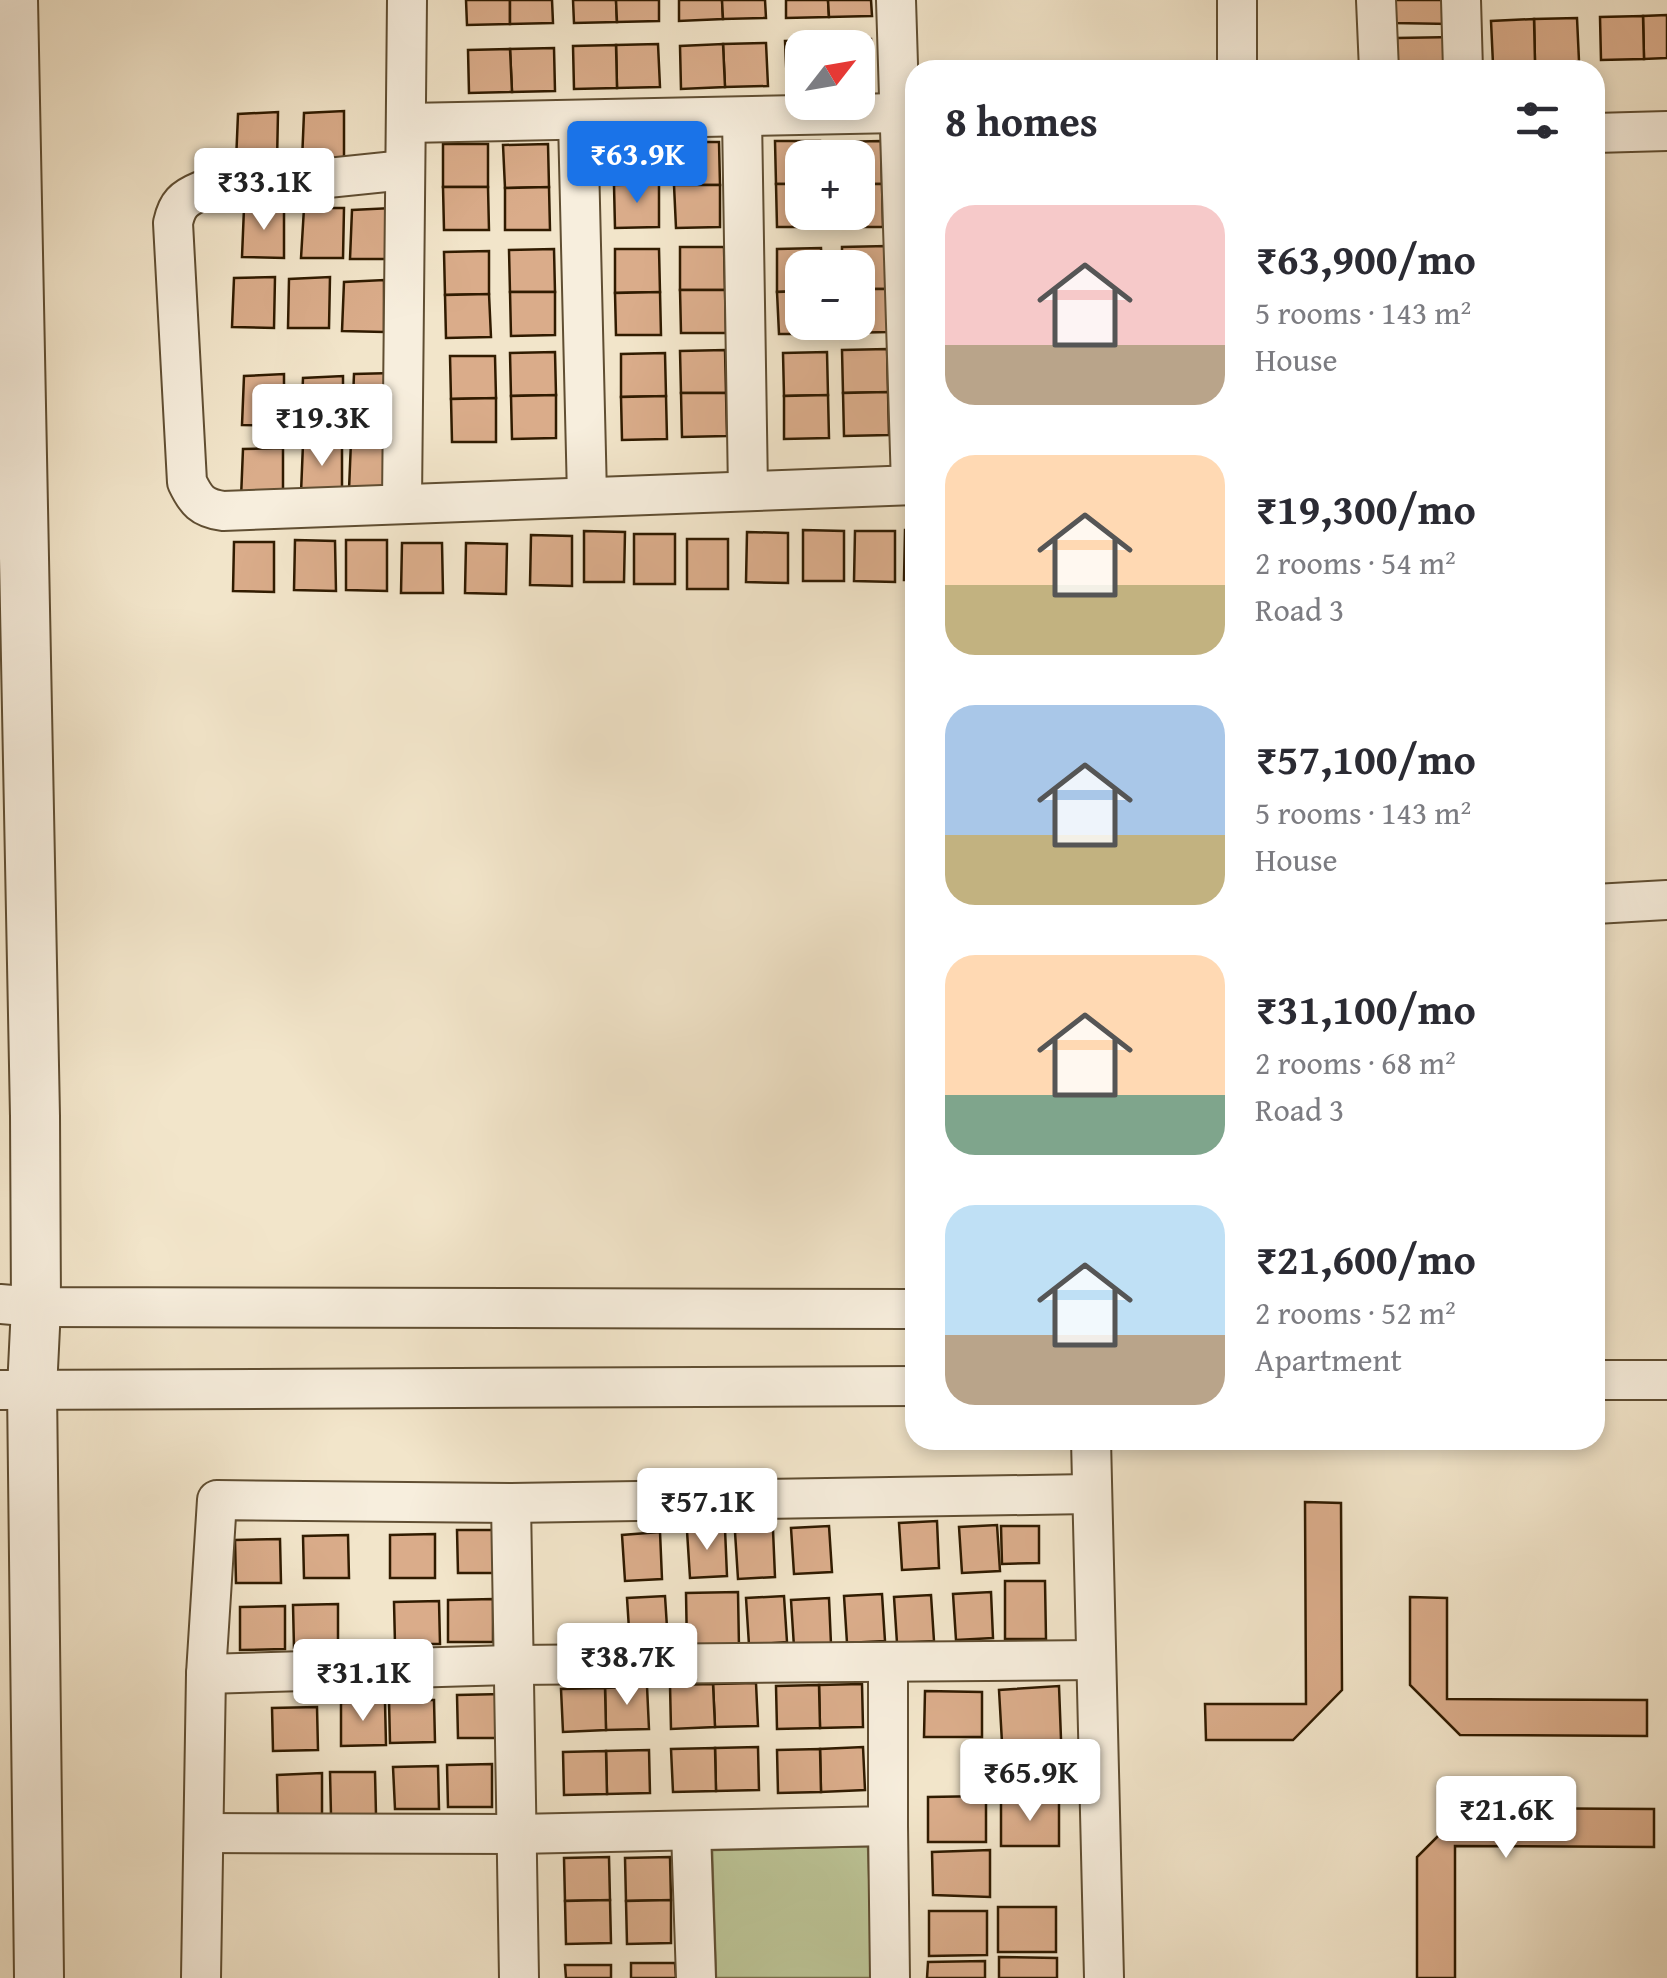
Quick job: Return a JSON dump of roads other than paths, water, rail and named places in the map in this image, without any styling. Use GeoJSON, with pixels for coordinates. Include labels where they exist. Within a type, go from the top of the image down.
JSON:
{"type":"FeatureCollection","features":[{"type":"Feature","properties":{"kind":"street"},"geometry":{"type":"LineString","coordinates":[[14,0],[18,1830],[40,1978]]}},
{"type":"Feature","properties":{"kind":"street"},"geometry":{"type":"LineString","coordinates":[[402,502],[407,0]]}},
{"type":"Feature","properties":{"kind":"street"},"geometry":{"type":"LineString","coordinates":[[896,0],[905,273]]}},
{"type":"Feature","properties":{"kind":"street"},"geometry":{"type":"LineString","coordinates":[[1236,60],[1237,0]]}},
{"type":"Feature","properties":{"kind":"street"},"geometry":{"type":"LineString","coordinates":[[1376,0],[1379,60]]}},
{"type":"Feature","properties":{"kind":"street"},"geometry":{"type":"LineString","coordinates":[[1460,0],[1463,60]]}},
{"type":"Feature","properties":{"kind":"street"},"geometry":{"type":"LineString","coordinates":[[406,123],[899,114]]}},
{"type":"Feature","properties":{"kind":"street"},"geometry":{"type":"LineString","coordinates":[[742,116],[748,491]]}},
{"type":"Feature","properties":{"kind":"street"},"geometry":{"type":"LineString","coordinates":[[578,120],[587,496]]}},
{"type":"Feature","properties":{"kind":"street"},"geometry":{"type":"LineString","coordinates":[[1605,133],[1667,131]]}},
{"type":"Feature","properties":{"kind":"street"},"geometry":{"type":"LineString","coordinates":[[405,170],[201,191],[186,197],[176,208],[186,482],[205,508],[223,511],[905,485]]}},
{"type":"Feature","properties":{"kind":"street"},"geometry":{"type":"LineString","coordinates":[[1605,903],[1667,900]]}},
{"type":"Feature","properties":{"kind":"street"},"geometry":{"type":"LineString","coordinates":[[18,1305],[905,1309]]}},
{"type":"Feature","properties":{"kind":"street"},"geometry":{"type":"LineString","coordinates":[[1605,1380],[1667,1380]]}},
{"type":"Feature","properties":{"kind":"street"},"geometry":{"type":"LineString","coordinates":[[16,1390],[905,1386]]}},
{"type":"Feature","properties":{"kind":"street"},"geometry":{"type":"LineString","coordinates":[[1091,1450],[1104,1978]]}},
{"type":"Feature","properties":{"kind":"street"},"geometry":{"type":"LineString","coordinates":[[201,1978],[206,1674],[217,1500],[511,1502],[1090,1494]]}},
{"type":"Feature","properties":{"kind":"street"},"geometry":{"type":"LineString","coordinates":[[511,1502],[519,1978]]}},
{"type":"Feature","properties":{"kind":"street"},"geometry":{"type":"LineString","coordinates":[[206,1674],[514,1666],[1095,1660]]}},
{"type":"Feature","properties":{"kind":"street"},"geometry":{"type":"LineString","coordinates":[[888,1662],[890,1978]]}},
{"type":"Feature","properties":{"kind":"street"},"geometry":{"type":"LineString","coordinates":[[204,1833],[516,1834],[888,1826]]}},
{"type":"Feature","properties":{"kind":"street"},"geometry":{"type":"LineString","coordinates":[[690,1831],[696,1978]]}}]}
